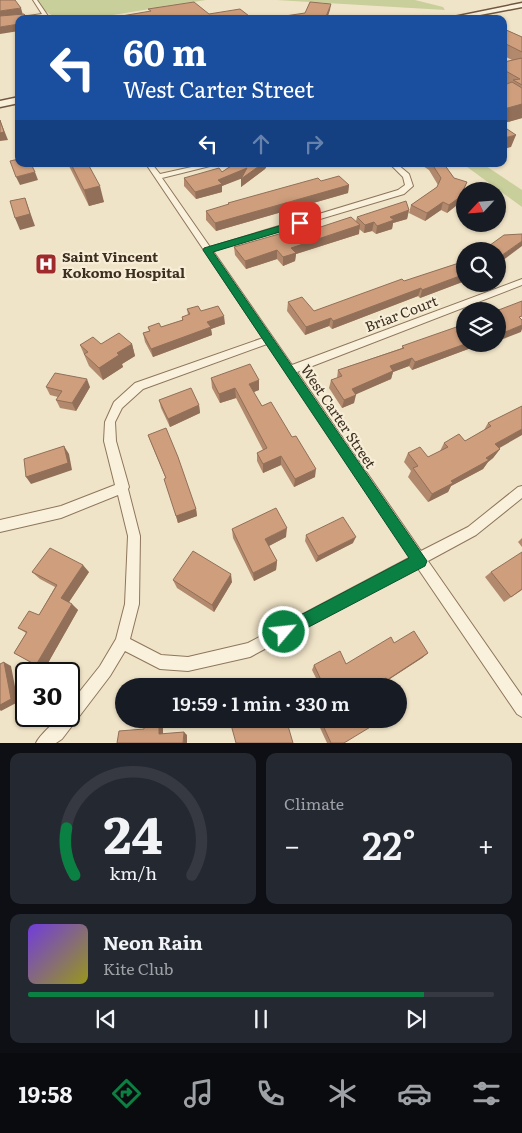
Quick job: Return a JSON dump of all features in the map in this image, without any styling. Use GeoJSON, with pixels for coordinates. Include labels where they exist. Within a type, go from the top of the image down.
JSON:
{"type":"FeatureCollection","features":[{"type":"Feature","properties":{"kind":"street"},"geometry":{"type":"LineString","coordinates":[[35,0],[45,15]]}},
{"type":"Feature","properties":{"kind":"street"},"geometry":{"type":"LineString","coordinates":[[468,15],[522,5]]}},
{"type":"Feature","properties":{"kind":"street"},"geometry":{"type":"LineString","coordinates":[[0,21],[15,20]]}},
{"type":"Feature","properties":{"kind":"street"},"geometry":{"type":"LineString","coordinates":[[0,104],[15,101]]}},
{"type":"Feature","properties":{"kind":"street","name":"West Carter Street"},"geometry":{"type":"LineString","coordinates":[[151,167],[522,710]]}},
{"type":"Feature","properties":{"kind":"street"},"geometry":{"type":"LineString","coordinates":[[158,177],[200,167]]}},
{"type":"Feature","properties":{"kind":"street"},"geometry":{"type":"LineString","coordinates":[[208,250],[393,196],[409,186],[406,175],[397,167]]}},
{"type":"Feature","properties":{"kind":"street","name":"Briar Court"},"geometry":{"type":"LineString","coordinates":[[290,370],[522,282]]}},
{"type":"Feature","properties":{"kind":"street"},"geometry":{"type":"LineString","coordinates":[[44,743],[56,733],[105,671],[122,642],[132,604],[134,536],[110,441],[110,422],[118,405],[140,386],[152,380],[269,339]]}},
{"type":"Feature","properties":{"kind":"street"},"geometry":{"type":"LineString","coordinates":[[0,526],[61,512],[123,487]]}},
{"type":"Feature","properties":{"kind":"street"},"geometry":{"type":"LineString","coordinates":[[122,642],[160,662],[188,664],[250,650],[420,561],[472,531],[522,491]]}},
{"type":"Feature","properties":{"kind":"green space"},"geometry":{"type":"Polygon","coordinates":[[[38,0],[206,0],[113,15],[52,15],[45,11],[38,0]]]}},
{"type":"Feature","properties":{"kind":"green space"},"geometry":{"type":"Polygon","coordinates":[[[276,0],[415,0],[443,7],[445,10],[276,0]]]}},
{"type":"Feature","properties":{"kind":"green space"},"geometry":{"type":"Polygon","coordinates":[[[467,167],[488,167],[522,190],[522,207],[506,195],[506,182],[488,182],[467,167]]]}},
{"type":"Feature","properties":{"kind":"building"},"geometry":{"type":"Polygon","coordinates":[[[0,0],[15,0],[21,8],[0,11],[0,0]]]}},
{"type":"Feature","properties":{"kind":"building"},"geometry":{"type":"Polygon","coordinates":[[[194,2],[209,14],[240,9],[248,15],[128,15],[151,11],[148,9],[194,2]]]}},
{"type":"Feature","properties":{"kind":"building"},"geometry":{"type":"Polygon","coordinates":[[[310,2],[331,4],[327,15],[292,15],[305,13],[310,2]]]}},
{"type":"Feature","properties":{"kind":"building"},"geometry":{"type":"Polygon","coordinates":[[[24,14],[25,15],[15,15],[15,25],[0,27],[0,16],[24,14]]]}},
{"type":"Feature","properties":{"kind":"building"},"geometry":{"type":"Polygon","coordinates":[[[507,30],[522,37],[522,52],[507,44],[507,30]]]}},
{"type":"Feature","properties":{"kind":"building"},"geometry":{"type":"Polygon","coordinates":[[[522,58],[522,85],[513,80],[520,79],[507,72],[507,61],[522,58]]]}},
{"type":"Feature","properties":{"kind":"building"},"geometry":{"type":"Polygon","coordinates":[[[512,82],[522,88],[522,104],[507,108],[507,84],[512,82]]]}},
{"type":"Feature","properties":{"kind":"building"},"geometry":{"type":"Polygon","coordinates":[[[0,120],[4,132],[0,133],[0,120]]]}},
{"type":"Feature","properties":{"kind":"building"},"geometry":{"type":"Polygon","coordinates":[[[507,129],[516,135],[507,137],[507,129]]]}},
{"type":"Feature","properties":{"kind":"building"},"geometry":{"type":"Polygon","coordinates":[[[15,160],[15,167],[32,167],[35,172],[16,177],[10,161],[15,160]]]}},
{"type":"Feature","properties":{"kind":"building"},"geometry":{"type":"Polygon","coordinates":[[[72,167],[90,167],[100,186],[84,190],[72,167]]]}},
{"type":"Feature","properties":{"kind":"building"},"geometry":{"type":"Polygon","coordinates":[[[230,167],[258,167],[241,179],[247,168],[218,180],[222,184],[195,192],[184,178],[219,168],[222,172],[230,167]]]}},
{"type":"Feature","properties":{"kind":"building"},"geometry":{"type":"Polygon","coordinates":[[[434,167],[446,167],[454,178],[467,182],[456,182],[456,200],[449,205],[443,202],[427,213],[411,205],[437,187],[441,178],[434,167]]]}},
{"type":"Feature","properties":{"kind":"building"},"geometry":{"type":"Polygon","coordinates":[[[339,176],[349,185],[215,223],[206,211],[318,178],[321,181],[339,176]]]}},
{"type":"Feature","properties":{"kind":"building"},"geometry":{"type":"Polygon","coordinates":[[[25,198],[30,214],[15,218],[10,201],[25,198]]]}},
{"type":"Feature","properties":{"kind":"building"},"geometry":{"type":"Polygon","coordinates":[[[406,201],[409,210],[390,217],[394,220],[377,226],[374,222],[365,225],[357,217],[406,201]]]}},
{"type":"Feature","properties":{"kind":"building"},"geometry":{"type":"Polygon","coordinates":[[[351,217],[360,225],[291,248],[296,253],[283,257],[277,250],[245,261],[234,247],[279,234],[284,239],[351,217]]]}},
{"type":"Feature","properties":{"kind":"building"},"geometry":{"type":"Polygon","coordinates":[[[522,234],[522,241],[506,252],[506,242],[494,242],[504,235],[522,234]]]}},
{"type":"Feature","properties":{"kind":"building"},"geometry":{"type":"Polygon","coordinates":[[[456,264],[456,277],[422,290],[421,288],[333,321],[331,318],[306,327],[288,302],[302,297],[314,311],[402,279],[404,281],[456,264]]]}},
{"type":"Feature","properties":{"kind":"building"},"geometry":{"type":"Polygon","coordinates":[[[522,301],[522,316],[519,317],[522,320],[522,325],[506,332],[506,307],[522,301]]]}},
{"type":"Feature","properties":{"kind":"building"},"geometry":{"type":"Polygon","coordinates":[[[198,306],[201,311],[218,306],[224,316],[207,322],[211,327],[151,349],[143,333],[150,331],[148,327],[159,323],[161,327],[183,320],[182,317],[190,314],[187,309],[198,306]]]}},
{"type":"Feature","properties":{"kind":"building"},"geometry":{"type":"Polygon","coordinates":[[[456,327],[456,347],[415,362],[412,358],[390,366],[393,371],[352,389],[356,395],[344,400],[331,380],[342,376],[338,370],[404,348],[402,346],[456,327]]]}},
{"type":"Feature","properties":{"kind":"building"},"geometry":{"type":"Polygon","coordinates":[[[119,333],[132,344],[117,353],[119,355],[99,368],[84,354],[88,352],[80,345],[93,337],[101,344],[119,333]]]}},
{"type":"Feature","properties":{"kind":"building"},"geometry":{"type":"Polygon","coordinates":[[[250,364],[259,380],[249,384],[262,406],[271,402],[292,437],[296,436],[316,469],[295,479],[281,456],[263,464],[257,453],[267,448],[235,388],[219,394],[211,378],[250,364]]]}},
{"type":"Feature","properties":{"kind":"building"},"geometry":{"type":"Polygon","coordinates":[[[55,373],[87,379],[72,403],[56,400],[62,391],[46,387],[55,373]]]}},
{"type":"Feature","properties":{"kind":"building"},"geometry":{"type":"Polygon","coordinates":[[[191,388],[199,405],[168,419],[159,400],[191,388]]]}},
{"type":"Feature","properties":{"kind":"building"},"geometry":{"type":"Polygon","coordinates":[[[522,406],[522,429],[495,444],[500,449],[486,458],[489,460],[432,494],[413,468],[418,466],[408,453],[420,447],[428,457],[448,447],[444,443],[459,434],[465,441],[491,426],[488,423],[522,406]]]}},
{"type":"Feature","properties":{"kind":"building"},"geometry":{"type":"Polygon","coordinates":[[[166,428],[196,509],[176,516],[164,479],[166,478],[148,435],[166,428]]]}},
{"type":"Feature","properties":{"kind":"building"},"geometry":{"type":"Polygon","coordinates":[[[64,446],[68,463],[26,477],[24,459],[64,446]]]}},
{"type":"Feature","properties":{"kind":"building"},"geometry":{"type":"Polygon","coordinates":[[[276,508],[287,528],[265,539],[277,561],[253,573],[232,529],[276,508]]]}},
{"type":"Feature","properties":{"kind":"building"},"geometry":{"type":"Polygon","coordinates":[[[343,517],[356,537],[318,556],[306,535],[343,517]]]}},
{"type":"Feature","properties":{"kind":"building"},"geometry":{"type":"Polygon","coordinates":[[[50,548],[83,565],[61,598],[72,604],[38,662],[30,662],[14,653],[27,632],[18,628],[29,611],[39,615],[57,585],[32,572],[50,548]]]}},
{"type":"Feature","properties":{"kind":"building"},"geometry":{"type":"Polygon","coordinates":[[[193,551],[231,574],[212,605],[173,580],[193,551]]]}},
{"type":"Feature","properties":{"kind":"building"},"geometry":{"type":"Polygon","coordinates":[[[522,552],[522,589],[511,597],[491,572],[522,552]]]}},
{"type":"Feature","properties":{"kind":"building"},"geometry":{"type":"Polygon","coordinates":[[[414,631],[428,653],[390,678],[320,678],[314,665],[340,651],[346,664],[391,637],[394,643],[414,631]]]}},
{"type":"Feature","properties":{"kind":"building"},"geometry":{"type":"Polygon","coordinates":[[[4,662],[11,699],[0,705],[0,664],[4,662]]]}},
{"type":"Feature","properties":{"kind":"building"},"geometry":{"type":"Polygon","coordinates":[[[159,728],[159,734],[184,732],[183,743],[117,743],[119,731],[159,728]]]}},
{"type":"Feature","properties":{"kind":"building"},"geometry":{"type":"Polygon","coordinates":[[[232,728],[289,728],[293,743],[236,743],[232,728]]]}},
{"type":"Feature","properties":{"kind":"building"},"geometry":{"type":"Polygon","coordinates":[[[324,728],[369,728],[344,743],[331,743],[324,728]]]}},
{"type":"Feature","properties":{"kind":"place","name":"Saint Vincent Kokomo Hospital"},"geometry":{"type":"Point","coordinates":[46,264]}},
{"type":"Feature","properties":{"kind":"route"},"geometry":{"type":"LineString","coordinates":[[284,632],[420,561],[208,250],[300,223]]}}]}
